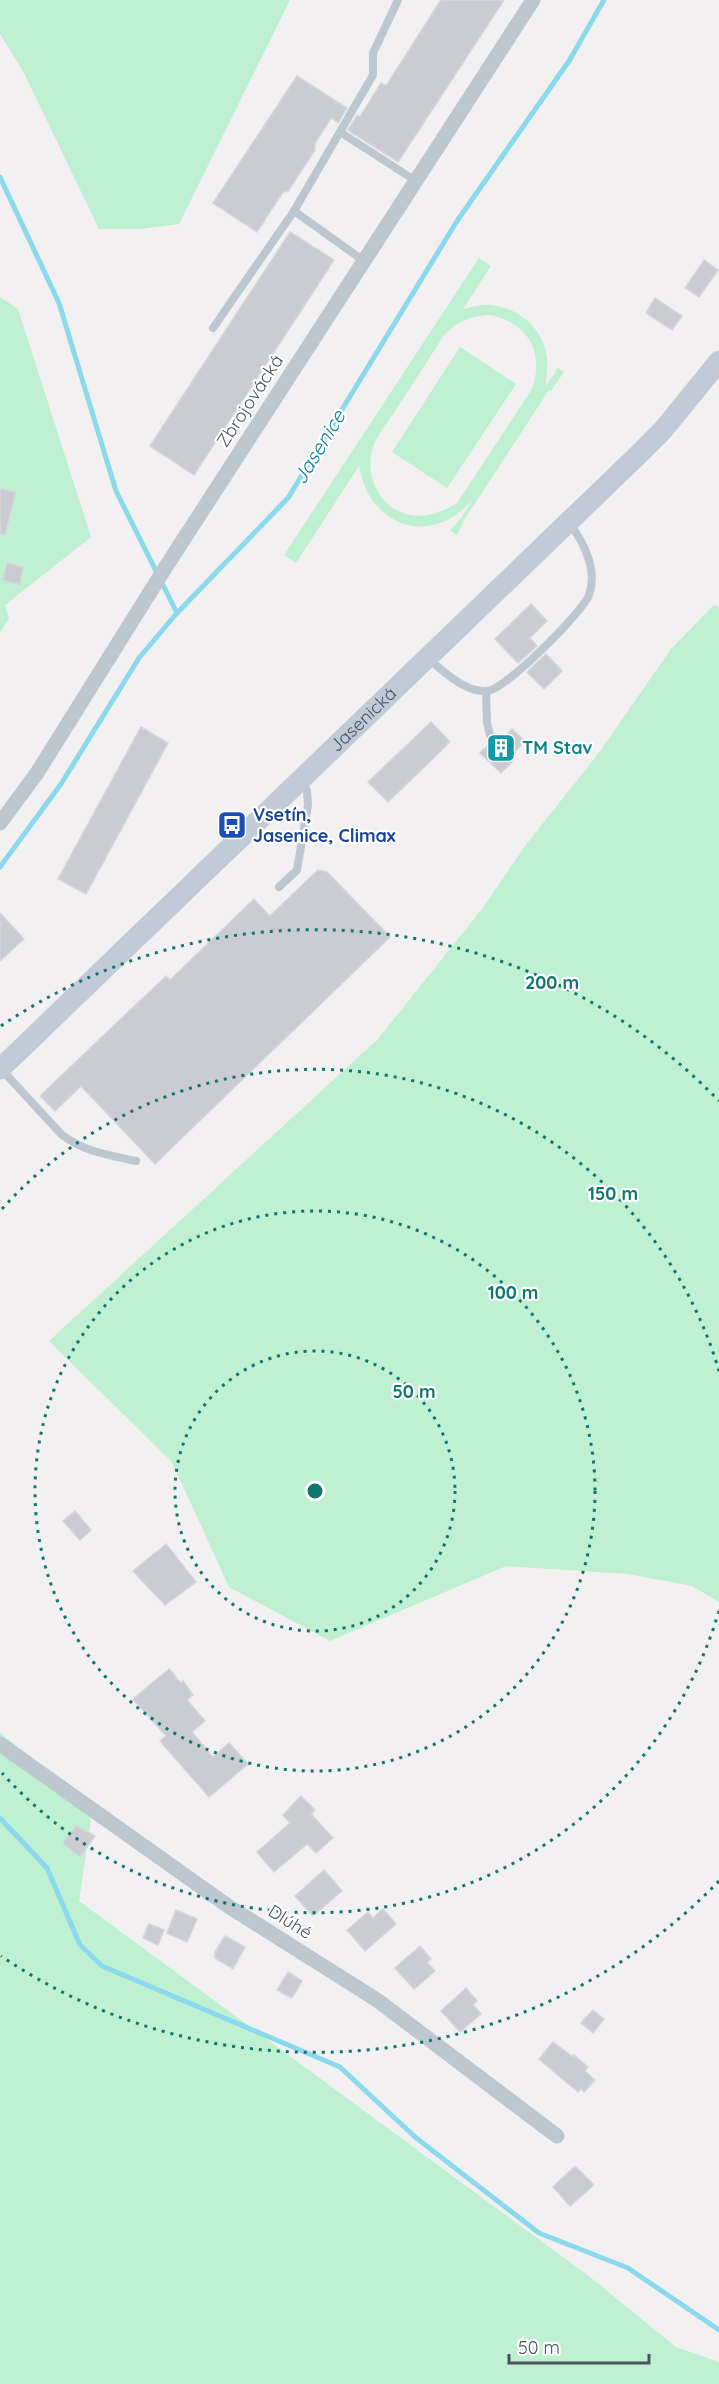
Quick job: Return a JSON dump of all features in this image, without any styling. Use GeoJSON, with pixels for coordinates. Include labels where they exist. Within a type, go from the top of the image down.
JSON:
{"type":"FeatureCollection","features":[{"type":"Feature","properties":{"kind":"street","name":"Zbrojovácká"},"geometry":{"type":"LineString","coordinates":[[0,823],[37,773],[167,565],[533,0]]}},
{"type":"Feature","properties":{"kind":"street","name":"Jasenická"},"geometry":{"type":"LineString","coordinates":[[0,1069],[663,430],[719,362]]}},
{"type":"Feature","properties":{"kind":"street","name":"Dlúhé"},"geometry":{"type":"LineString","coordinates":[[0,1744],[228,1906],[377,2000],[557,2136]]}},
{"type":"Feature","properties":{"kind":"lane"},"geometry":{"type":"LineString","coordinates":[[213,328],[294,211],[373,75],[373,53],[398,0]]}},
{"type":"Feature","properties":{"kind":"lane"},"geometry":{"type":"LineString","coordinates":[[340,132],[416,182]]}},
{"type":"Feature","properties":{"kind":"lane"},"geometry":{"type":"LineString","coordinates":[[294,211],[364,261]]}},
{"type":"Feature","properties":{"kind":"lane"},"geometry":{"type":"LineString","coordinates":[[427,658],[467,687],[486,691],[495,690],[514,676],[576,616],[590,594],[591,581],[587,553],[569,522]]}},
{"type":"Feature","properties":{"kind":"lane"},"geometry":{"type":"LineString","coordinates":[[486,691],[487,723],[490,735]]}},
{"type":"Feature","properties":{"kind":"lane"},"geometry":{"type":"LineString","coordinates":[[279,887],[297,870],[308,805],[308,791],[301,780]]}},
{"type":"Feature","properties":{"kind":"lane"},"geometry":{"type":"LineString","coordinates":[[0,1069],[62,1136],[89,1151],[136,1161]]}},
{"type":"Feature","properties":{"kind":"green space"},"geometry":{"type":"Polygon","coordinates":[[[0,0],[290,0],[179,224],[139,229],[99,229],[24,73],[0,34],[0,0]]]}},
{"type":"Feature","properties":{"kind":"green space"},"geometry":{"type":"Polygon","coordinates":[[[479,258],[491,266],[463,309],[490,305],[520,315],[535,329],[545,347],[546,386],[558,368],[564,372],[551,391],[549,390],[464,520],[457,535],[450,530],[472,501],[446,521],[430,526],[401,523],[388,516],[369,495],[359,466],[296,563],[284,555],[479,258]],[[490,315],[471,318],[445,334],[379,435],[370,458],[372,476],[378,492],[396,510],[420,516],[442,511],[457,503],[532,389],[536,363],[530,341],[523,332],[503,319],[490,315]]]}},
{"type":"Feature","properties":{"kind":"green space"},"geometry":{"type":"Polygon","coordinates":[[[0,297],[18,309],[91,537],[5,605],[9,619],[0,632],[0,297]]]}},
{"type":"Feature","properties":{"kind":"green space"},"geometry":{"type":"Polygon","coordinates":[[[460,347],[516,384],[447,488],[392,452],[460,347]]]}},
{"type":"Feature","properties":{"kind":"green space"},"geometry":{"type":"Polygon","coordinates":[[[714,605],[719,607],[719,1602],[692,1586],[628,1574],[506,1566],[330,1641],[229,1587],[172,1462],[49,1341],[378,1039],[482,909],[525,846],[598,754],[671,649],[714,605]]]}},
{"type":"Feature","properties":{"kind":"green space"},"geometry":{"type":"Polygon","coordinates":[[[0,1733],[93,1805],[79,1901],[590,2277],[676,2347],[719,2362],[719,2384],[0,2384],[0,1733]]]}},
{"type":"Feature","properties":{"kind":"building"},"geometry":{"type":"Polygon","coordinates":[[[441,0],[504,0],[398,162],[348,130],[357,115],[360,117],[381,83],[386,86],[441,0]]]}},
{"type":"Feature","properties":{"kind":"building"},"geometry":{"type":"Polygon","coordinates":[[[297,76],[347,108],[338,123],[331,118],[315,143],[315,150],[288,191],[283,192],[257,232],[213,203],[297,76]]]}},
{"type":"Feature","properties":{"kind":"building"},"geometry":{"type":"Polygon","coordinates":[[[290,232],[334,260],[194,475],[150,446],[290,232]]]}},
{"type":"Feature","properties":{"kind":"building"},"geometry":{"type":"Polygon","coordinates":[[[704,260],[718,270],[699,297],[685,288],[704,260]]]}},
{"type":"Feature","properties":{"kind":"building"},"geometry":{"type":"Polygon","coordinates":[[[655,298],[682,316],[672,330],[646,313],[655,298]]]}},
{"type":"Feature","properties":{"kind":"building"},"geometry":{"type":"Polygon","coordinates":[[[0,489],[16,492],[5,535],[0,534],[0,489]]]}},
{"type":"Feature","properties":{"kind":"building"},"geometry":{"type":"Polygon","coordinates":[[[7,563],[23,567],[20,584],[3,580],[7,563]]]}},
{"type":"Feature","properties":{"kind":"building"},"geometry":{"type":"Polygon","coordinates":[[[531,604],[547,621],[530,638],[537,646],[518,663],[495,639],[531,604]]]}},
{"type":"Feature","properties":{"kind":"building"},"geometry":{"type":"Polygon","coordinates":[[[546,654],[562,671],[544,689],[527,672],[546,654]]]}},
{"type":"Feature","properties":{"kind":"building"},"geometry":{"type":"Polygon","coordinates":[[[431,722],[450,742],[388,802],[368,782],[431,722]]]}},
{"type":"Feature","properties":{"kind":"building"},"geometry":{"type":"Polygon","coordinates":[[[141,727],[168,743],[86,894],[58,879],[141,727]]]}},
{"type":"Feature","properties":{"kind":"building","name":"TM Stav"},"geometry":{"type":"Polygon","coordinates":[[[512,729],[525,741],[510,757],[513,761],[501,773],[480,753],[492,741],[497,744],[512,729]]]}},
{"type":"Feature","properties":{"kind":"building"},"geometry":{"type":"Polygon","coordinates":[[[318,870],[327,872],[390,937],[155,1164],[81,1086],[55,1111],[40,1096],[166,976],[170,980],[254,899],[270,916],[318,870]]]}},
{"type":"Feature","properties":{"kind":"building"},"geometry":{"type":"Polygon","coordinates":[[[0,913],[24,939],[0,961],[0,913]]]}},
{"type":"Feature","properties":{"kind":"building"},"geometry":{"type":"Polygon","coordinates":[[[75,1511],[91,1530],[80,1540],[63,1521],[75,1511]]]}},
{"type":"Feature","properties":{"kind":"building"},"geometry":{"type":"Polygon","coordinates":[[[166,1544],[196,1582],[165,1605],[133,1571],[166,1544]]]}},
{"type":"Feature","properties":{"kind":"building"},"geometry":{"type":"Polygon","coordinates":[[[169,1669],[181,1683],[183,1681],[193,1695],[187,1700],[205,1721],[192,1732],[213,1757],[229,1743],[248,1764],[209,1797],[160,1741],[166,1736],[133,1699],[169,1669]]]}},
{"type":"Feature","properties":{"kind":"building"},"geometry":{"type":"Polygon","coordinates":[[[301,1796],[315,1810],[311,1814],[333,1838],[316,1853],[307,1844],[274,1872],[257,1852],[290,1823],[283,1815],[301,1796]]]}},
{"type":"Feature","properties":{"kind":"building"},"geometry":{"type":"Polygon","coordinates":[[[76,1826],[95,1836],[80,1857],[63,1843],[76,1826]]]}},
{"type":"Feature","properties":{"kind":"building"},"geometry":{"type":"Polygon","coordinates":[[[324,1870],[342,1891],[313,1916],[295,1896],[324,1870]]]}},
{"type":"Feature","properties":{"kind":"building"},"geometry":{"type":"Polygon","coordinates":[[[383,1909],[396,1924],[365,1951],[347,1930],[368,1912],[373,1918],[383,1909]]]}},
{"type":"Feature","properties":{"kind":"building"},"geometry":{"type":"Polygon","coordinates":[[[176,1910],[197,1919],[187,1942],[167,1933],[176,1910]]]}},
{"type":"Feature","properties":{"kind":"building"},"geometry":{"type":"Polygon","coordinates":[[[149,1924],[164,1930],[158,1945],[143,1938],[149,1924]]]}},
{"type":"Feature","properties":{"kind":"building"},"geometry":{"type":"Polygon","coordinates":[[[225,1936],[245,1947],[233,1969],[215,1958],[215,1952],[225,1936]]]}},
{"type":"Feature","properties":{"kind":"building"},"geometry":{"type":"Polygon","coordinates":[[[420,1946],[431,1959],[427,1962],[435,1971],[414,1989],[395,1968],[420,1946]]]}},
{"type":"Feature","properties":{"kind":"building"},"geometry":{"type":"Polygon","coordinates":[[[288,1972],[302,1981],[292,1998],[277,1990],[288,1972]]]}},
{"type":"Feature","properties":{"kind":"building"},"geometry":{"type":"Polygon","coordinates":[[[466,1988],[477,2001],[473,2005],[481,2014],[460,2032],[441,2011],[466,1988]]]}},
{"type":"Feature","properties":{"kind":"building"},"geometry":{"type":"Polygon","coordinates":[[[593,2010],[604,2019],[593,2033],[581,2023],[593,2010]]]}},
{"type":"Feature","properties":{"kind":"building"},"geometry":{"type":"Polygon","coordinates":[[[553,2042],[588,2067],[585,2071],[595,2080],[584,2092],[581,2089],[578,2092],[539,2059],[553,2042]]]}},
{"type":"Feature","properties":{"kind":"building"},"geometry":{"type":"Polygon","coordinates":[[[575,2166],[594,2185],[570,2206],[553,2187],[575,2166]]]}},
{"type":"Feature","properties":{"kind":"waterway","name":"Jasenice"},"geometry":{"type":"LineString","coordinates":[[0,867],[61,784],[139,658],[177,613],[288,498],[457,221],[569,61],[604,0]]}},
{"type":"Feature","properties":{"kind":"waterway"},"geometry":{"type":"LineString","coordinates":[[0,177],[59,303],[116,491],[177,613]]}},
{"type":"Feature","properties":{"kind":"waterway"},"geometry":{"type":"LineString","coordinates":[[0,1818],[47,1868],[80,1945],[102,1966],[340,2067],[415,2137],[539,2233],[628,2268],[719,2330]]}},
{"type":"Feature","properties":{"kind":"place","name":"TM Stav"},"geometry":{"type":"Point","coordinates":[501,748]}},
{"type":"Feature","properties":{"kind":"place","name":"Vsetín, Jasenice, Climax"},"geometry":{"type":"Point","coordinates":[232,825]}}]}
